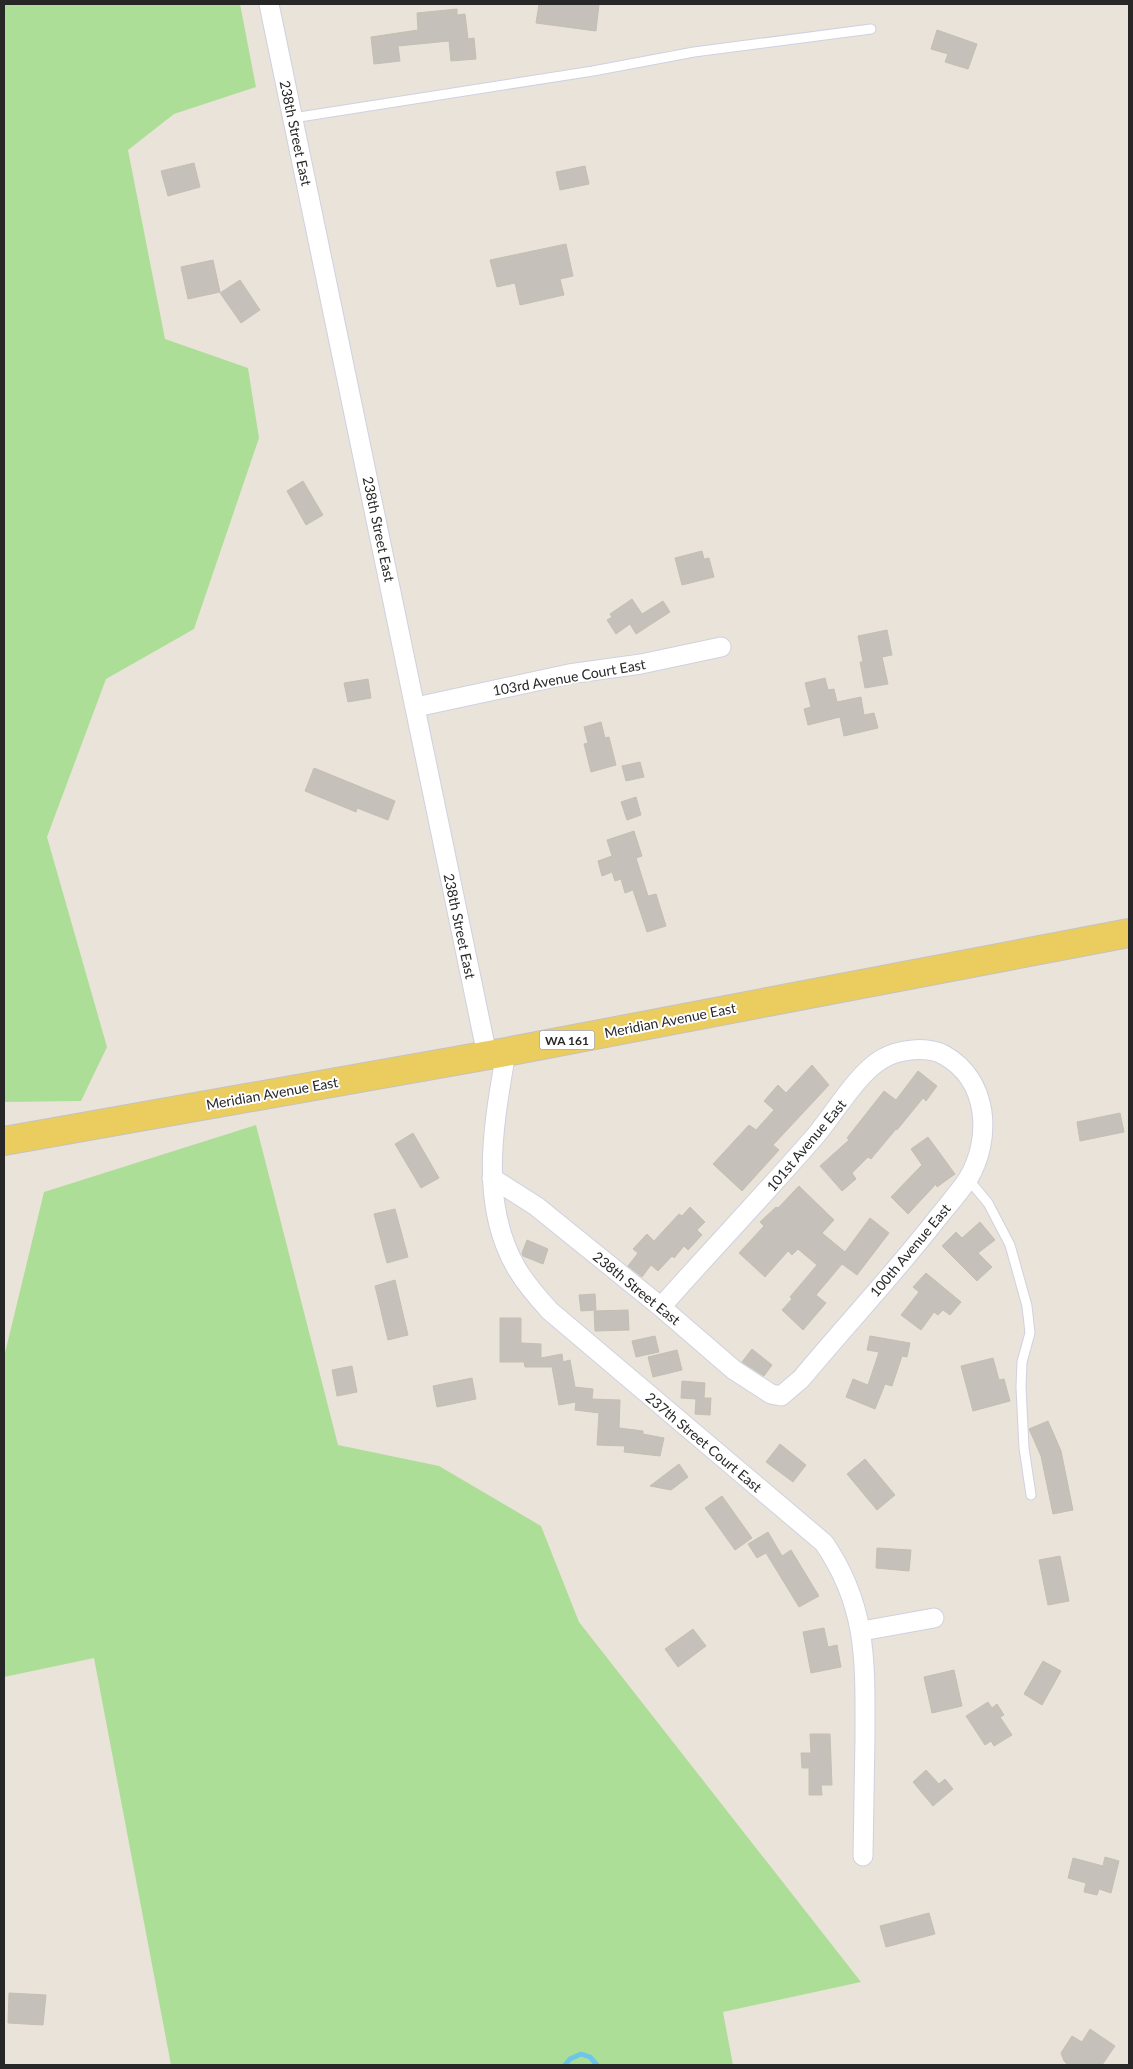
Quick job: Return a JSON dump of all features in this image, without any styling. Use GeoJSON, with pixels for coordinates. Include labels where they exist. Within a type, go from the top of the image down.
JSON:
{"type":"FeatureCollection","features":[{"type":"Feature","properties":{"kind":"main road","name":"Meridian Avenue East"},"geometry":{"type":"LineString","coordinates":[[4,1141],[497,1054],[1129,933]]}},
{"type":"Feature","properties":{"kind":"street","name":"238th Street East"},"geometry":{"type":"LineString","coordinates":[[269,4],[416,707],[497,1054]]}},
{"type":"Feature","properties":{"kind":"street","name":"103rd Avenue Court East"},"geometry":{"type":"LineString","coordinates":[[416,707],[569,674],[641,664],[721,647]]}},
{"type":"Feature","properties":{"kind":"street","name":"101st Avenue East"},"geometry":{"type":"LineString","coordinates":[[661,1307],[763,1197],[865,1074],[883,1059],[902,1052],[925,1049],[936,1052],[955,1063],[971,1081]]}},
{"type":"Feature","properties":{"kind":"street","name":"237th Street Court East"},"geometry":{"type":"LineString","coordinates":[[497,1054],[498,1104],[492,1178],[497,1216],[505,1243],[516,1268],[531,1290],[550,1311],[824,1543],[844,1577],[855,1604],[862,1631],[865,1666],[863,1856]]}},
{"type":"Feature","properties":{"kind":"street","name":"100th Avenue East"},"geometry":{"type":"LineString","coordinates":[[781,1396],[800,1379],[916,1246],[968,1179],[982,1141],[984,1124],[982,1106],[971,1081]]}},
{"type":"Feature","properties":{"kind":"street","name":"238th Street East"},"geometry":{"type":"LineString","coordinates":[[492,1178],[536,1206],[661,1307],[734,1370],[771,1394],[781,1396]]}},
{"type":"Feature","properties":{"kind":"street"},"geometry":{"type":"LineString","coordinates":[[862,1631],[934,1618]]}},
{"type":"Feature","properties":{"kind":"lane"},"geometry":{"type":"LineString","coordinates":[[293,118],[593,71],[694,52],[872,29]]}},
{"type":"Feature","properties":{"kind":"lane"},"geometry":{"type":"LineString","coordinates":[[968,1179],[988,1203],[1010,1245],[1027,1306],[1030,1332],[1022,1362],[1021,1387],[1024,1448],[1031,1495]]}},
{"type":"Feature","properties":{"kind":"green space"},"geometry":{"type":"Polygon","coordinates":[[[4,4],[240,4],[256,87],[174,114],[128,150],[165,339],[248,368],[259,438],[194,629],[106,679],[47,837],[107,1047],[81,1101],[4,1102],[4,4]]]}},
{"type":"Feature","properties":{"kind":"green space"},"geometry":{"type":"Polygon","coordinates":[[[256,1125],[338,1445],[439,1466],[541,1526],[579,1622],[861,1982],[723,2012],[733,2065],[171,2065],[94,1658],[4,1677],[4,1357],[44,1192],[256,1125]]]}},
{"type":"Feature","properties":{"kind":"building"},"geometry":{"type":"Polygon","coordinates":[[[539,4],[599,4],[596,31],[536,23],[539,4]]]}},
{"type":"Feature","properties":{"kind":"building"},"geometry":{"type":"Polygon","coordinates":[[[457,9],[457,15],[465,14],[468,39],[474,38],[476,59],[451,61],[449,41],[398,46],[400,61],[374,64],[371,37],[418,30],[417,13],[457,9]]]}},
{"type":"Feature","properties":{"kind":"building"},"geometry":{"type":"Polygon","coordinates":[[[937,30],[977,44],[968,69],[945,62],[948,54],[931,49],[937,30]]]}},
{"type":"Feature","properties":{"kind":"building"},"geometry":{"type":"Polygon","coordinates":[[[194,163],[200,187],[168,196],[161,171],[194,163]]]}},
{"type":"Feature","properties":{"kind":"building"},"geometry":{"type":"Polygon","coordinates":[[[585,166],[589,184],[560,190],[556,172],[585,166]]]}},
{"type":"Feature","properties":{"kind":"building"},"geometry":{"type":"Polygon","coordinates":[[[566,244],[573,276],[560,279],[564,295],[520,305],[515,283],[497,287],[490,260],[566,244]]]}},
{"type":"Feature","properties":{"kind":"building"},"geometry":{"type":"Polygon","coordinates":[[[213,260],[220,292],[188,299],[181,267],[213,260]]]}},
{"type":"Feature","properties":{"kind":"building"},"geometry":{"type":"Polygon","coordinates":[[[240,280],[260,310],[241,323],[220,293],[240,280]]]}},
{"type":"Feature","properties":{"kind":"building"},"geometry":{"type":"Polygon","coordinates":[[[303,481],[323,515],[306,525],[287,491],[303,481]]]}},
{"type":"Feature","properties":{"kind":"building"},"geometry":{"type":"Polygon","coordinates":[[[702,551],[704,559],[709,558],[714,577],[682,585],[675,558],[702,551]]]}},
{"type":"Feature","properties":{"kind":"building"},"geometry":{"type":"Polygon","coordinates":[[[632,599],[642,614],[663,601],[670,612],[636,634],[630,624],[616,634],[607,620],[612,617],[610,614],[632,599]]]}},
{"type":"Feature","properties":{"kind":"building"},"geometry":{"type":"Polygon","coordinates":[[[887,630],[892,655],[882,657],[888,684],[865,688],[858,636],[887,630]]]}},
{"type":"Feature","properties":{"kind":"building"},"geometry":{"type":"Polygon","coordinates":[[[825,678],[828,690],[834,689],[837,702],[861,697],[864,715],[874,713],[878,728],[844,736],[840,717],[808,725],[804,709],[811,707],[805,683],[825,678]]]}},
{"type":"Feature","properties":{"kind":"building"},"geometry":{"type":"Polygon","coordinates":[[[368,679],[371,698],[348,702],[344,683],[368,679]]]}},
{"type":"Feature","properties":{"kind":"building"},"geometry":{"type":"Polygon","coordinates":[[[601,722],[605,738],[609,737],[616,765],[591,772],[584,744],[588,743],[584,727],[601,722]]]}},
{"type":"Feature","properties":{"kind":"building"},"geometry":{"type":"Polygon","coordinates":[[[640,762],[644,777],[626,781],[622,766],[640,762]]]}},
{"type":"Feature","properties":{"kind":"building"},"geometry":{"type":"Polygon","coordinates":[[[314,768],[395,801],[388,820],[357,808],[356,812],[305,791],[314,768]]]}},
{"type":"Feature","properties":{"kind":"building"},"geometry":{"type":"Polygon","coordinates":[[[636,797],[641,815],[627,820],[621,802],[636,797]]]}},
{"type":"Feature","properties":{"kind":"building"},"geometry":{"type":"Polygon","coordinates":[[[634,831],[642,856],[636,858],[648,896],[656,894],[666,926],[647,932],[633,890],[625,893],[621,879],[615,881],[612,872],[602,876],[598,861],[612,856],[607,840],[634,831]]]}},
{"type":"Feature","properties":{"kind":"building"},"geometry":{"type":"Polygon","coordinates":[[[812,1065],[829,1085],[773,1145],[779,1150],[742,1191],[713,1164],[749,1125],[756,1130],[774,1110],[764,1101],[778,1085],[786,1093],[812,1065]]]}},
{"type":"Feature","properties":{"kind":"building"},"geometry":{"type":"Polygon","coordinates":[[[918,1071],[937,1086],[926,1101],[923,1098],[871,1159],[868,1157],[852,1173],[856,1179],[842,1191],[820,1166],[849,1140],[847,1138],[884,1091],[896,1100],[918,1071]]]}},
{"type":"Feature","properties":{"kind":"building"},"geometry":{"type":"Polygon","coordinates":[[[1120,1113],[1124,1132],[1080,1141],[1077,1122],[1120,1113]]]}},
{"type":"Feature","properties":{"kind":"building"},"geometry":{"type":"Polygon","coordinates":[[[413,1133],[439,1178],[421,1188],[395,1144],[413,1133]]]}},
{"type":"Feature","properties":{"kind":"building"},"geometry":{"type":"Polygon","coordinates":[[[928,1137],[955,1174],[937,1187],[936,1184],[908,1214],[891,1197],[922,1165],[911,1149],[928,1137]]]}},
{"type":"Feature","properties":{"kind":"building"},"geometry":{"type":"Polygon","coordinates":[[[799,1186],[834,1220],[822,1233],[845,1252],[870,1218],[889,1233],[857,1275],[842,1264],[816,1295],[826,1303],[803,1330],[782,1310],[792,1299],[790,1297],[817,1265],[798,1249],[792,1255],[788,1251],[765,1277],[739,1253],[764,1226],[760,1222],[776,1207],[778,1208],[799,1186]]]}},
{"type":"Feature","properties":{"kind":"building"},"geometry":{"type":"Polygon","coordinates":[[[690,1207],[705,1222],[697,1230],[702,1235],[688,1250],[684,1246],[674,1258],[672,1256],[658,1271],[651,1265],[642,1277],[628,1266],[638,1253],[633,1249],[647,1234],[654,1241],[679,1214],[682,1216],[690,1207]]]}},
{"type":"Feature","properties":{"kind":"building"},"geometry":{"type":"Polygon","coordinates":[[[395,1209],[408,1257],[387,1263],[374,1214],[395,1209]]]}},
{"type":"Feature","properties":{"kind":"building"},"geometry":{"type":"Polygon","coordinates":[[[980,1222],[995,1240],[978,1253],[992,1267],[977,1281],[942,1246],[956,1232],[962,1238],[980,1222]]]}},
{"type":"Feature","properties":{"kind":"building"},"geometry":{"type":"Polygon","coordinates":[[[527,1240],[548,1249],[543,1264],[523,1256],[522,1253],[527,1240]]]}},
{"type":"Feature","properties":{"kind":"building"},"geometry":{"type":"Polygon","coordinates":[[[926,1273],[961,1302],[950,1315],[943,1310],[938,1315],[934,1312],[921,1330],[901,1315],[919,1292],[913,1287],[926,1273]]]}},
{"type":"Feature","properties":{"kind":"building"},"geometry":{"type":"Polygon","coordinates":[[[395,1280],[408,1335],[388,1340],[375,1286],[395,1280]]]}},
{"type":"Feature","properties":{"kind":"building"},"geometry":{"type":"Polygon","coordinates":[[[595,1294],[596,1310],[581,1311],[579,1295],[595,1294]]]}},
{"type":"Feature","properties":{"kind":"building"},"geometry":{"type":"Polygon","coordinates":[[[628,1310],[629,1330],[595,1331],[594,1311],[628,1310]]]}},
{"type":"Feature","properties":{"kind":"building"},"geometry":{"type":"Polygon","coordinates":[[[500,1318],[521,1318],[521,1343],[541,1344],[541,1358],[562,1354],[563,1362],[570,1360],[575,1387],[593,1389],[592,1399],[620,1400],[619,1428],[643,1431],[643,1434],[664,1438],[660,1456],[624,1452],[625,1446],[597,1445],[599,1413],[575,1410],[576,1402],[559,1405],[552,1367],[525,1367],[524,1362],[500,1362],[500,1318]]]}},
{"type":"Feature","properties":{"kind":"building"},"geometry":{"type":"Polygon","coordinates":[[[655,1336],[659,1352],[636,1357],[632,1341],[655,1336]]]}},
{"type":"Feature","properties":{"kind":"building"},"geometry":{"type":"Polygon","coordinates":[[[870,1336],[910,1343],[907,1357],[902,1356],[892,1386],[885,1384],[875,1409],[846,1397],[853,1379],[868,1385],[879,1352],[867,1350],[870,1336]]]}},
{"type":"Feature","properties":{"kind":"building"},"geometry":{"type":"Polygon","coordinates":[[[752,1349],[772,1365],[764,1376],[742,1362],[752,1349]]]}},
{"type":"Feature","properties":{"kind":"building"},"geometry":{"type":"Polygon","coordinates":[[[677,1350],[682,1370],[653,1377],[648,1357],[677,1350]]]}},
{"type":"Feature","properties":{"kind":"building"},"geometry":{"type":"Polygon","coordinates":[[[993,1358],[999,1380],[1004,1379],[1010,1401],[973,1411],[961,1366],[993,1358]]]}},
{"type":"Feature","properties":{"kind":"building"},"geometry":{"type":"Polygon","coordinates":[[[352,1366],[357,1392],[337,1396],[332,1370],[352,1366]]]}},
{"type":"Feature","properties":{"kind":"building"},"geometry":{"type":"Polygon","coordinates":[[[472,1378],[476,1399],[437,1407],[433,1386],[472,1378]]]}},
{"type":"Feature","properties":{"kind":"building"},"geometry":{"type":"Polygon","coordinates":[[[682,1381],[705,1383],[704,1398],[711,1398],[710,1415],[695,1414],[696,1399],[681,1398],[682,1381]]]}},
{"type":"Feature","properties":{"kind":"building"},"geometry":{"type":"Polygon","coordinates":[[[1048,1421],[1061,1451],[1073,1510],[1053,1514],[1041,1456],[1029,1429],[1048,1421]]]}},
{"type":"Feature","properties":{"kind":"building"},"geometry":{"type":"Polygon","coordinates":[[[780,1444],[806,1465],[793,1482],[766,1462],[780,1444]]]}},
{"type":"Feature","properties":{"kind":"building"},"geometry":{"type":"Polygon","coordinates":[[[865,1459],[895,1495],[877,1510],[847,1474],[865,1459]]]}},
{"type":"Feature","properties":{"kind":"building"},"geometry":{"type":"Polygon","coordinates":[[[679,1464],[688,1477],[671,1490],[650,1486],[679,1464]]]}},
{"type":"Feature","properties":{"kind":"building"},"geometry":{"type":"Polygon","coordinates":[[[722,1496],[752,1538],[735,1550],[705,1508],[722,1496]]]}},
{"type":"Feature","properties":{"kind":"building"},"geometry":{"type":"Polygon","coordinates":[[[768,1532],[782,1556],[791,1550],[819,1596],[799,1607],[766,1553],[757,1558],[748,1544],[768,1532]]]}},
{"type":"Feature","properties":{"kind":"building"},"geometry":{"type":"Polygon","coordinates":[[[877,1548],[911,1550],[909,1571],[876,1568],[877,1548]]]}},
{"type":"Feature","properties":{"kind":"building"},"geometry":{"type":"Polygon","coordinates":[[[1060,1556],[1069,1601],[1048,1605],[1039,1560],[1060,1556]]]}},
{"type":"Feature","properties":{"kind":"building"},"geometry":{"type":"Polygon","coordinates":[[[824,1628],[828,1647],[837,1645],[841,1667],[811,1673],[803,1632],[824,1628]]]}},
{"type":"Feature","properties":{"kind":"building"},"geometry":{"type":"Polygon","coordinates":[[[693,1629],[706,1646],[678,1667],[665,1649],[693,1629]]]}},
{"type":"Feature","properties":{"kind":"building"},"geometry":{"type":"Polygon","coordinates":[[[1043,1661],[1061,1671],[1042,1705],[1024,1694],[1043,1661]]]}},
{"type":"Feature","properties":{"kind":"building"},"geometry":{"type":"Polygon","coordinates":[[[954,1670],[962,1706],[932,1713],[924,1677],[954,1670]]]}},
{"type":"Feature","properties":{"kind":"building"},"geometry":{"type":"Polygon","coordinates":[[[988,1702],[992,1708],[997,1704],[1004,1715],[1000,1717],[1012,1735],[994,1746],[991,1741],[985,1745],[966,1716],[988,1702]]]}},
{"type":"Feature","properties":{"kind":"building"},"geometry":{"type":"Polygon","coordinates":[[[810,1734],[830,1734],[832,1785],[821,1785],[822,1795],[809,1795],[809,1768],[802,1768],[801,1753],[811,1753],[810,1734]]]}},
{"type":"Feature","properties":{"kind":"building"},"geometry":{"type":"Polygon","coordinates":[[[926,1770],[939,1784],[945,1779],[953,1789],[933,1806],[913,1782],[926,1770]]]}},
{"type":"Feature","properties":{"kind":"building"},"geometry":{"type":"Polygon","coordinates":[[[1105,1857],[1119,1861],[1111,1893],[1099,1889],[1097,1895],[1084,1892],[1086,1883],[1068,1878],[1073,1858],[1103,1866],[1105,1857]]]}},
{"type":"Feature","properties":{"kind":"building"},"geometry":{"type":"Polygon","coordinates":[[[929,1913],[935,1934],[886,1947],[880,1926],[929,1913]]]}},
{"type":"Feature","properties":{"kind":"building"},"geometry":{"type":"Polygon","coordinates":[[[9,1993],[46,1995],[43,2025],[8,2023],[9,1993]]]}},
{"type":"Feature","properties":{"kind":"building"},"geometry":{"type":"Polygon","coordinates":[[[1090,2029],[1115,2046],[1102,2065],[1068,2065],[1061,2053],[1072,2036],[1082,2042],[1090,2029]]]}},
{"type":"Feature","properties":{"kind":"waterway"},"geometry":{"type":"LineString","coordinates":[[565,2065],[570,2059],[581,2054],[590,2057],[597,2065]]}}]}
